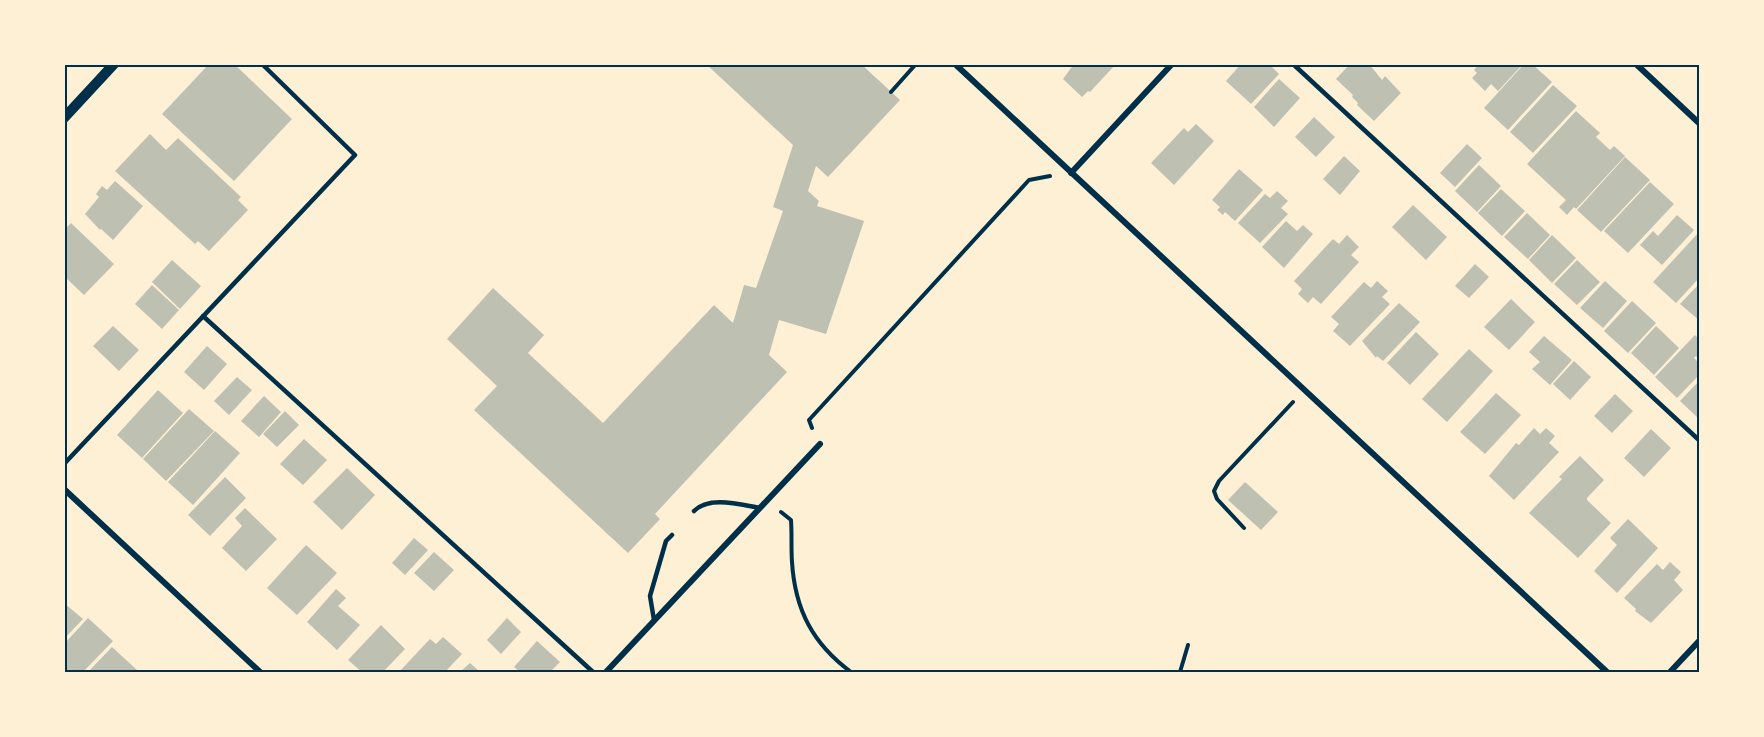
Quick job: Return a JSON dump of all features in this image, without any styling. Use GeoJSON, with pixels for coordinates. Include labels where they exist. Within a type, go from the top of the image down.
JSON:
{"type":"FeatureCollection","features":[{"type":"Feature","properties":{"kind":"street"},"geometry":{"type":"LineString","coordinates":[[64,118],[114,64]]}},
{"type":"Feature","properties":{"kind":"street"},"geometry":{"type":"LineString","coordinates":[[955,64],[1607,672]]}},
{"type":"Feature","properties":{"kind":"street"},"geometry":{"type":"LineString","coordinates":[[1071,173],[1172,64]]}},
{"type":"Feature","properties":{"kind":"street"},"geometry":{"type":"LineString","coordinates":[[1636,64],[1700,124]]}},
{"type":"Feature","properties":{"kind":"street"},"geometry":{"type":"LineString","coordinates":[[606,672],[820,444]]}},
{"type":"Feature","properties":{"kind":"street"},"geometry":{"type":"LineString","coordinates":[[64,489],[260,672]]}},
{"type":"Feature","properties":{"kind":"street"},"geometry":{"type":"LineString","coordinates":[[1670,672],[1700,640]]}},
{"type":"Feature","properties":{"kind":"lane"},"geometry":{"type":"LineString","coordinates":[[64,464],[355,155],[262,64]]}},
{"type":"Feature","properties":{"kind":"lane"},"geometry":{"type":"LineString","coordinates":[[1293,64],[1700,441]]}},
{"type":"Feature","properties":{"kind":"lane"},"geometry":{"type":"LineString","coordinates":[[203,316],[593,672]]}},
{"type":"Feature","properties":{"kind":"lane"},"geometry":{"type":"LineString","coordinates":[[694,511],[698,507],[713,503],[732,503],[760,508]]}},
{"type":"Feature","properties":{"kind":"lane"},"geometry":{"type":"LineString","coordinates":[[654,620],[650,596],[666,541],[672,535]]}},
{"type":"Feature","properties":{"kind":"path"},"geometry":{"type":"LineString","coordinates":[[891,92],[916,64]]}},
{"type":"Feature","properties":{"kind":"path"},"geometry":{"type":"LineString","coordinates":[[820,444],[809,420],[1029,180],[1071,173]]}},
{"type":"Feature","properties":{"kind":"path"},"geometry":{"type":"LineString","coordinates":[[1244,528],[1217,499],[1214,491],[1219,482],[1304,390]]}},
{"type":"Feature","properties":{"kind":"path"},"geometry":{"type":"LineString","coordinates":[[768,500],[790,520],[792,562],[797,591],[808,627],[836,661],[851,672]]}},
{"type":"Feature","properties":{"kind":"path"},"geometry":{"type":"LineString","coordinates":[[1180,672],[1188,645]]}},
{"type":"Feature","properties":{"kind":"building"},"geometry":{"type":"Polygon","coordinates":[[[209,64],[234,64],[292,119],[234,181],[162,114],[209,64]]]}},
{"type":"Feature","properties":{"kind":"building"},"geometry":{"type":"Polygon","coordinates":[[[706,64],[861,64],[900,100],[828,177],[816,166],[808,191],[819,201],[817,206],[864,221],[826,334],[779,320],[769,355],[787,372],[655,514],[660,519],[628,553],[474,410],[497,386],[447,339],[493,288],[544,335],[528,353],[603,423],[714,305],[733,323],[744,285],[756,288],[783,211],[773,207],[793,145],[706,64]]]}},
{"type":"Feature","properties":{"kind":"building"},"geometry":{"type":"Polygon","coordinates":[[[1074,64],[1116,64],[1090,92],[1088,91],[1082,97],[1063,79],[1074,64]]]}},
{"type":"Feature","properties":{"kind":"building"},"geometry":{"type":"Polygon","coordinates":[[[1241,64],[1269,64],[1279,74],[1251,104],[1226,81],[1241,64]]]}},
{"type":"Feature","properties":{"kind":"building"},"geometry":{"type":"Polygon","coordinates":[[[1350,64],[1369,64],[1382,80],[1385,76],[1401,93],[1374,121],[1357,105],[1353,95],[1336,79],[1350,64]]]}},
{"type":"Feature","properties":{"kind":"building"},"geometry":{"type":"Polygon","coordinates":[[[1479,64],[1523,64],[1498,91],[1491,84],[1485,91],[1472,78],[1477,73],[1474,70],[1479,64]]]}},
{"type":"Feature","properties":{"kind":"building"},"geometry":{"type":"Polygon","coordinates":[[[1524,64],[1532,64],[1552,82],[1508,130],[1484,108],[1524,64]]]}},
{"type":"Feature","properties":{"kind":"building"},"geometry":{"type":"Polygon","coordinates":[[[1279,79],[1300,98],[1274,127],[1254,107],[1279,79]]]}},
{"type":"Feature","properties":{"kind":"building"},"geometry":{"type":"Polygon","coordinates":[[[1553,85],[1577,106],[1533,153],[1510,132],[1553,85]]]}},
{"type":"Feature","properties":{"kind":"building"},"geometry":{"type":"Polygon","coordinates":[[[1576,111],[1600,133],[1596,137],[1610,150],[1614,146],[1625,156],[1576,209],[1574,207],[1567,215],[1559,207],[1566,200],[1527,164],[1576,111]]]}},
{"type":"Feature","properties":{"kind":"building"},"geometry":{"type":"Polygon","coordinates":[[[1314,117],[1335,137],[1316,157],[1295,137],[1314,117]]]}},
{"type":"Feature","properties":{"kind":"building"},"geometry":{"type":"Polygon","coordinates":[[[1196,124],[1214,141],[1174,185],[1151,163],[1184,128],[1188,132],[1196,124]]]}},
{"type":"Feature","properties":{"kind":"building"},"geometry":{"type":"Polygon","coordinates":[[[150,134],[166,150],[178,138],[241,197],[238,200],[248,210],[209,251],[198,241],[195,244],[115,171],[150,134]]]}},
{"type":"Feature","properties":{"kind":"building"},"geometry":{"type":"Polygon","coordinates":[[[1467,144],[1482,158],[1455,187],[1440,173],[1467,144]]]}},
{"type":"Feature","properties":{"kind":"building"},"geometry":{"type":"Polygon","coordinates":[[[1344,156],[1360,171],[1340,195],[1323,179],[1344,156]]]}},
{"type":"Feature","properties":{"kind":"building"},"geometry":{"type":"Polygon","coordinates":[[[1625,157],[1650,180],[1601,232],[1577,210],[1625,157]]]}},
{"type":"Feature","properties":{"kind":"building"},"geometry":{"type":"Polygon","coordinates":[[[1479,165],[1501,186],[1477,212],[1455,191],[1479,165]]]}},
{"type":"Feature","properties":{"kind":"building"},"geometry":{"type":"Polygon","coordinates":[[[1239,169],[1263,190],[1235,221],[1225,212],[1223,215],[1217,210],[1220,207],[1212,200],[1239,169]]]}},
{"type":"Feature","properties":{"kind":"building"},"geometry":{"type":"Polygon","coordinates":[[[115,181],[143,206],[113,240],[85,214],[99,197],[96,194],[102,186],[107,190],[115,181]]]}},
{"type":"Feature","properties":{"kind":"building"},"geometry":{"type":"Polygon","coordinates":[[[1650,182],[1674,204],[1628,253],[1604,231],[1650,182]]]}},
{"type":"Feature","properties":{"kind":"building"},"geometry":{"type":"Polygon","coordinates":[[[1501,189],[1525,211],[1502,236],[1478,213],[1501,189]]]}},
{"type":"Feature","properties":{"kind":"building"},"geometry":{"type":"Polygon","coordinates":[[[1277,191],[1288,201],[1281,208],[1288,214],[1260,243],[1238,223],[1265,194],[1270,198],[1277,191]]]}},
{"type":"Feature","properties":{"kind":"building"},"geometry":{"type":"Polygon","coordinates":[[[1413,205],[1447,237],[1426,260],[1392,227],[1413,205]]]}},
{"type":"Feature","properties":{"kind":"building"},"geometry":{"type":"Polygon","coordinates":[[[1527,213],[1550,235],[1528,259],[1504,237],[1527,213]]]}},
{"type":"Feature","properties":{"kind":"building"},"geometry":{"type":"Polygon","coordinates":[[[1677,215],[1694,230],[1662,265],[1640,245],[1653,231],[1658,236],[1677,215]]]}},
{"type":"Feature","properties":{"kind":"building"},"geometry":{"type":"Polygon","coordinates":[[[1286,221],[1297,231],[1303,225],[1313,234],[1284,268],[1262,247],[1286,221]]]}},
{"type":"Feature","properties":{"kind":"building"},"geometry":{"type":"Polygon","coordinates":[[[71,223],[114,264],[84,295],[64,276],[64,230],[71,223]]]}},
{"type":"Feature","properties":{"kind":"building"},"geometry":{"type":"Polygon","coordinates":[[[1700,231],[1700,277],[1676,303],[1653,282],[1700,231]]]}},
{"type":"Feature","properties":{"kind":"building"},"geometry":{"type":"Polygon","coordinates":[[[1347,235],[1359,247],[1351,255],[1359,262],[1321,304],[1313,297],[1308,303],[1298,294],[1302,289],[1294,281],[1333,239],[1339,244],[1347,235]]]}},
{"type":"Feature","properties":{"kind":"building"},"geometry":{"type":"Polygon","coordinates":[[[1552,235],[1576,258],[1552,283],[1529,260],[1552,235]]]}},
{"type":"Feature","properties":{"kind":"building"},"geometry":{"type":"Polygon","coordinates":[[[172,260],[201,286],[180,309],[152,282],[172,260]]]}},
{"type":"Feature","properties":{"kind":"building"},"geometry":{"type":"Polygon","coordinates":[[[1577,260],[1600,282],[1577,305],[1554,284],[1577,260]]]}},
{"type":"Feature","properties":{"kind":"building"},"geometry":{"type":"Polygon","coordinates":[[[1475,264],[1489,277],[1469,298],[1455,286],[1475,264]]]}},
{"type":"Feature","properties":{"kind":"building"},"geometry":{"type":"Polygon","coordinates":[[[1377,281],[1388,291],[1382,297],[1390,304],[1350,346],[1333,331],[1339,324],[1331,317],[1364,282],[1371,288],[1377,281]]]}},
{"type":"Feature","properties":{"kind":"building"},"geometry":{"type":"Polygon","coordinates":[[[1605,281],[1627,301],[1603,328],[1580,308],[1605,281]]]}},
{"type":"Feature","properties":{"kind":"building"},"geometry":{"type":"Polygon","coordinates":[[[1700,283],[1700,321],[1680,304],[1700,283]]]}},
{"type":"Feature","properties":{"kind":"building"},"geometry":{"type":"Polygon","coordinates":[[[152,285],[179,310],[162,329],[135,304],[152,285]]]}},
{"type":"Feature","properties":{"kind":"building"},"geometry":{"type":"Polygon","coordinates":[[[1511,299],[1535,322],[1509,350],[1484,327],[1511,299]]]}},
{"type":"Feature","properties":{"kind":"building"},"geometry":{"type":"Polygon","coordinates":[[[1632,301],[1656,323],[1628,353],[1604,331],[1632,301]]]}},
{"type":"Feature","properties":{"kind":"building"},"geometry":{"type":"Polygon","coordinates":[[[1399,303],[1420,322],[1383,361],[1377,356],[1376,358],[1362,341],[1399,303]]]}},
{"type":"Feature","properties":{"kind":"building"},"geometry":{"type":"Polygon","coordinates":[[[113,326],[139,350],[119,371],[93,346],[113,326]]]}},
{"type":"Feature","properties":{"kind":"building"},"geometry":{"type":"Polygon","coordinates":[[[1656,326],[1679,348],[1654,375],[1631,353],[1656,326]]]}},
{"type":"Feature","properties":{"kind":"building"},"geometry":{"type":"Polygon","coordinates":[[[1416,332],[1439,354],[1410,385],[1387,363],[1416,332]]]}},
{"type":"Feature","properties":{"kind":"building"},"geometry":{"type":"Polygon","coordinates":[[[1695,335],[1700,340],[1700,360],[1696,356],[1694,358],[1700,364],[1700,374],[1677,398],[1655,377],[1695,335]]]}},
{"type":"Feature","properties":{"kind":"building"},"geometry":{"type":"Polygon","coordinates":[[[1544,336],[1572,360],[1550,385],[1532,369],[1540,362],[1529,352],[1544,336]]]}},
{"type":"Feature","properties":{"kind":"building"},"geometry":{"type":"Polygon","coordinates":[[[207,346],[227,364],[204,390],[184,372],[207,346]]]}},
{"type":"Feature","properties":{"kind":"building"},"geometry":{"type":"Polygon","coordinates":[[[1469,349],[1493,371],[1447,422],[1422,399],[1469,349]]]}},
{"type":"Feature","properties":{"kind":"building"},"geometry":{"type":"Polygon","coordinates":[[[1574,361],[1591,377],[1570,400],[1553,384],[1574,361]]]}},
{"type":"Feature","properties":{"kind":"building"},"geometry":{"type":"Polygon","coordinates":[[[237,377],[252,390],[229,415],[214,401],[237,377]]]}},
{"type":"Feature","properties":{"kind":"building"},"geometry":{"type":"Polygon","coordinates":[[[1700,380],[1700,414],[1697,417],[1680,401],[1700,380]]]}},
{"type":"Feature","properties":{"kind":"building"},"geometry":{"type":"Polygon","coordinates":[[[158,390],[183,413],[142,458],[117,435],[158,390]]]}},
{"type":"Feature","properties":{"kind":"building"},"geometry":{"type":"Polygon","coordinates":[[[1496,393],[1521,415],[1485,454],[1460,432],[1496,393]]]}},
{"type":"Feature","properties":{"kind":"building"},"geometry":{"type":"Polygon","coordinates":[[[1615,394],[1633,411],[1612,433],[1594,416],[1615,394]]]}},
{"type":"Feature","properties":{"kind":"building"},"geometry":{"type":"Polygon","coordinates":[[[264,396],[281,412],[259,437],[241,421],[264,396]]]}},
{"type":"Feature","properties":{"kind":"building"},"geometry":{"type":"Polygon","coordinates":[[[189,409],[214,431],[166,481],[143,459],[189,409]]]}},
{"type":"Feature","properties":{"kind":"building"},"geometry":{"type":"Polygon","coordinates":[[[285,411],[299,425],[277,447],[263,434],[285,411]]]}},
{"type":"Feature","properties":{"kind":"building"},"geometry":{"type":"Polygon","coordinates":[[[1534,428],[1540,434],[1546,428],[1555,436],[1549,443],[1559,452],[1514,500],[1489,476],[1516,443],[1519,445],[1534,428]]]}},
{"type":"Feature","properties":{"kind":"building"},"geometry":{"type":"Polygon","coordinates":[[[1651,429],[1671,448],[1644,477],[1624,458],[1651,429]]]}},
{"type":"Feature","properties":{"kind":"building"},"geometry":{"type":"Polygon","coordinates":[[[215,431],[240,453],[193,505],[168,482],[215,431]]]}},
{"type":"Feature","properties":{"kind":"building"},"geometry":{"type":"Polygon","coordinates":[[[304,439],[327,460],[303,485],[280,464],[304,439]]]}},
{"type":"Feature","properties":{"kind":"building"},"geometry":{"type":"Polygon","coordinates":[[[1580,456],[1604,480],[1587,500],[1611,523],[1578,558],[1529,513],[1562,479],[1559,477],[1580,456]]]}},
{"type":"Feature","properties":{"kind":"building"},"geometry":{"type":"Polygon","coordinates":[[[347,468],[375,495],[342,530],[313,502],[347,468]]]}},
{"type":"Feature","properties":{"kind":"building"},"geometry":{"type":"Polygon","coordinates":[[[225,477],[246,498],[210,536],[188,515],[225,477]]]}},
{"type":"Feature","properties":{"kind":"building"},"geometry":{"type":"Polygon","coordinates":[[[1245,482],[1278,512],[1261,530],[1228,500],[1245,482]]]}},
{"type":"Feature","properties":{"kind":"building"},"geometry":{"type":"Polygon","coordinates":[[[245,508],[277,539],[246,571],[222,548],[242,526],[235,518],[245,508]]]}},
{"type":"Feature","properties":{"kind":"building"},"geometry":{"type":"Polygon","coordinates":[[[1628,519],[1658,548],[1617,593],[1594,571],[1617,545],[1610,538],[1628,519]]]}},
{"type":"Feature","properties":{"kind":"building"},"geometry":{"type":"Polygon","coordinates":[[[414,538],[428,550],[405,575],[392,563],[414,538]]]}},
{"type":"Feature","properties":{"kind":"building"},"geometry":{"type":"Polygon","coordinates":[[[306,545],[337,573],[297,615],[267,588],[306,545]]]}},
{"type":"Feature","properties":{"kind":"building"},"geometry":{"type":"Polygon","coordinates":[[[434,552],[454,570],[434,591],[414,573],[434,552]]]}},
{"type":"Feature","properties":{"kind":"building"},"geometry":{"type":"Polygon","coordinates":[[[1670,562],[1681,572],[1674,580],[1683,590],[1651,623],[1635,611],[1636,609],[1624,598],[1657,564],[1663,570],[1670,562]]]}},
{"type":"Feature","properties":{"kind":"building"},"geometry":{"type":"Polygon","coordinates":[[[336,589],[346,598],[338,606],[360,625],[337,650],[307,622],[336,589]]]}},
{"type":"Feature","properties":{"kind":"building"},"geometry":{"type":"Polygon","coordinates":[[[64,603],[83,619],[64,639],[64,603]]]}},
{"type":"Feature","properties":{"kind":"building"},"geometry":{"type":"Polygon","coordinates":[[[88,618],[113,641],[83,672],[64,672],[64,644],[88,618]]]}},
{"type":"Feature","properties":{"kind":"building"},"geometry":{"type":"Polygon","coordinates":[[[507,618],[521,632],[501,654],[487,640],[507,618]]]}},
{"type":"Feature","properties":{"kind":"building"},"geometry":{"type":"Polygon","coordinates":[[[381,625],[405,649],[383,672],[362,672],[348,660],[381,625]]]}},
{"type":"Feature","properties":{"kind":"building"},"geometry":{"type":"Polygon","coordinates":[[[443,637],[462,654],[445,672],[399,672],[430,639],[436,644],[443,637]]]}},
{"type":"Feature","properties":{"kind":"building"},"geometry":{"type":"Polygon","coordinates":[[[537,641],[560,662],[550,672],[534,670],[520,672],[514,667],[537,641]]]}},
{"type":"Feature","properties":{"kind":"building"},"geometry":{"type":"Polygon","coordinates":[[[112,647],[137,670],[135,672],[88,672],[112,647]]]}},
{"type":"Feature","properties":{"kind":"building"},"geometry":{"type":"Polygon","coordinates":[[[470,663],[480,672],[460,672],[470,663]]]}}]}
